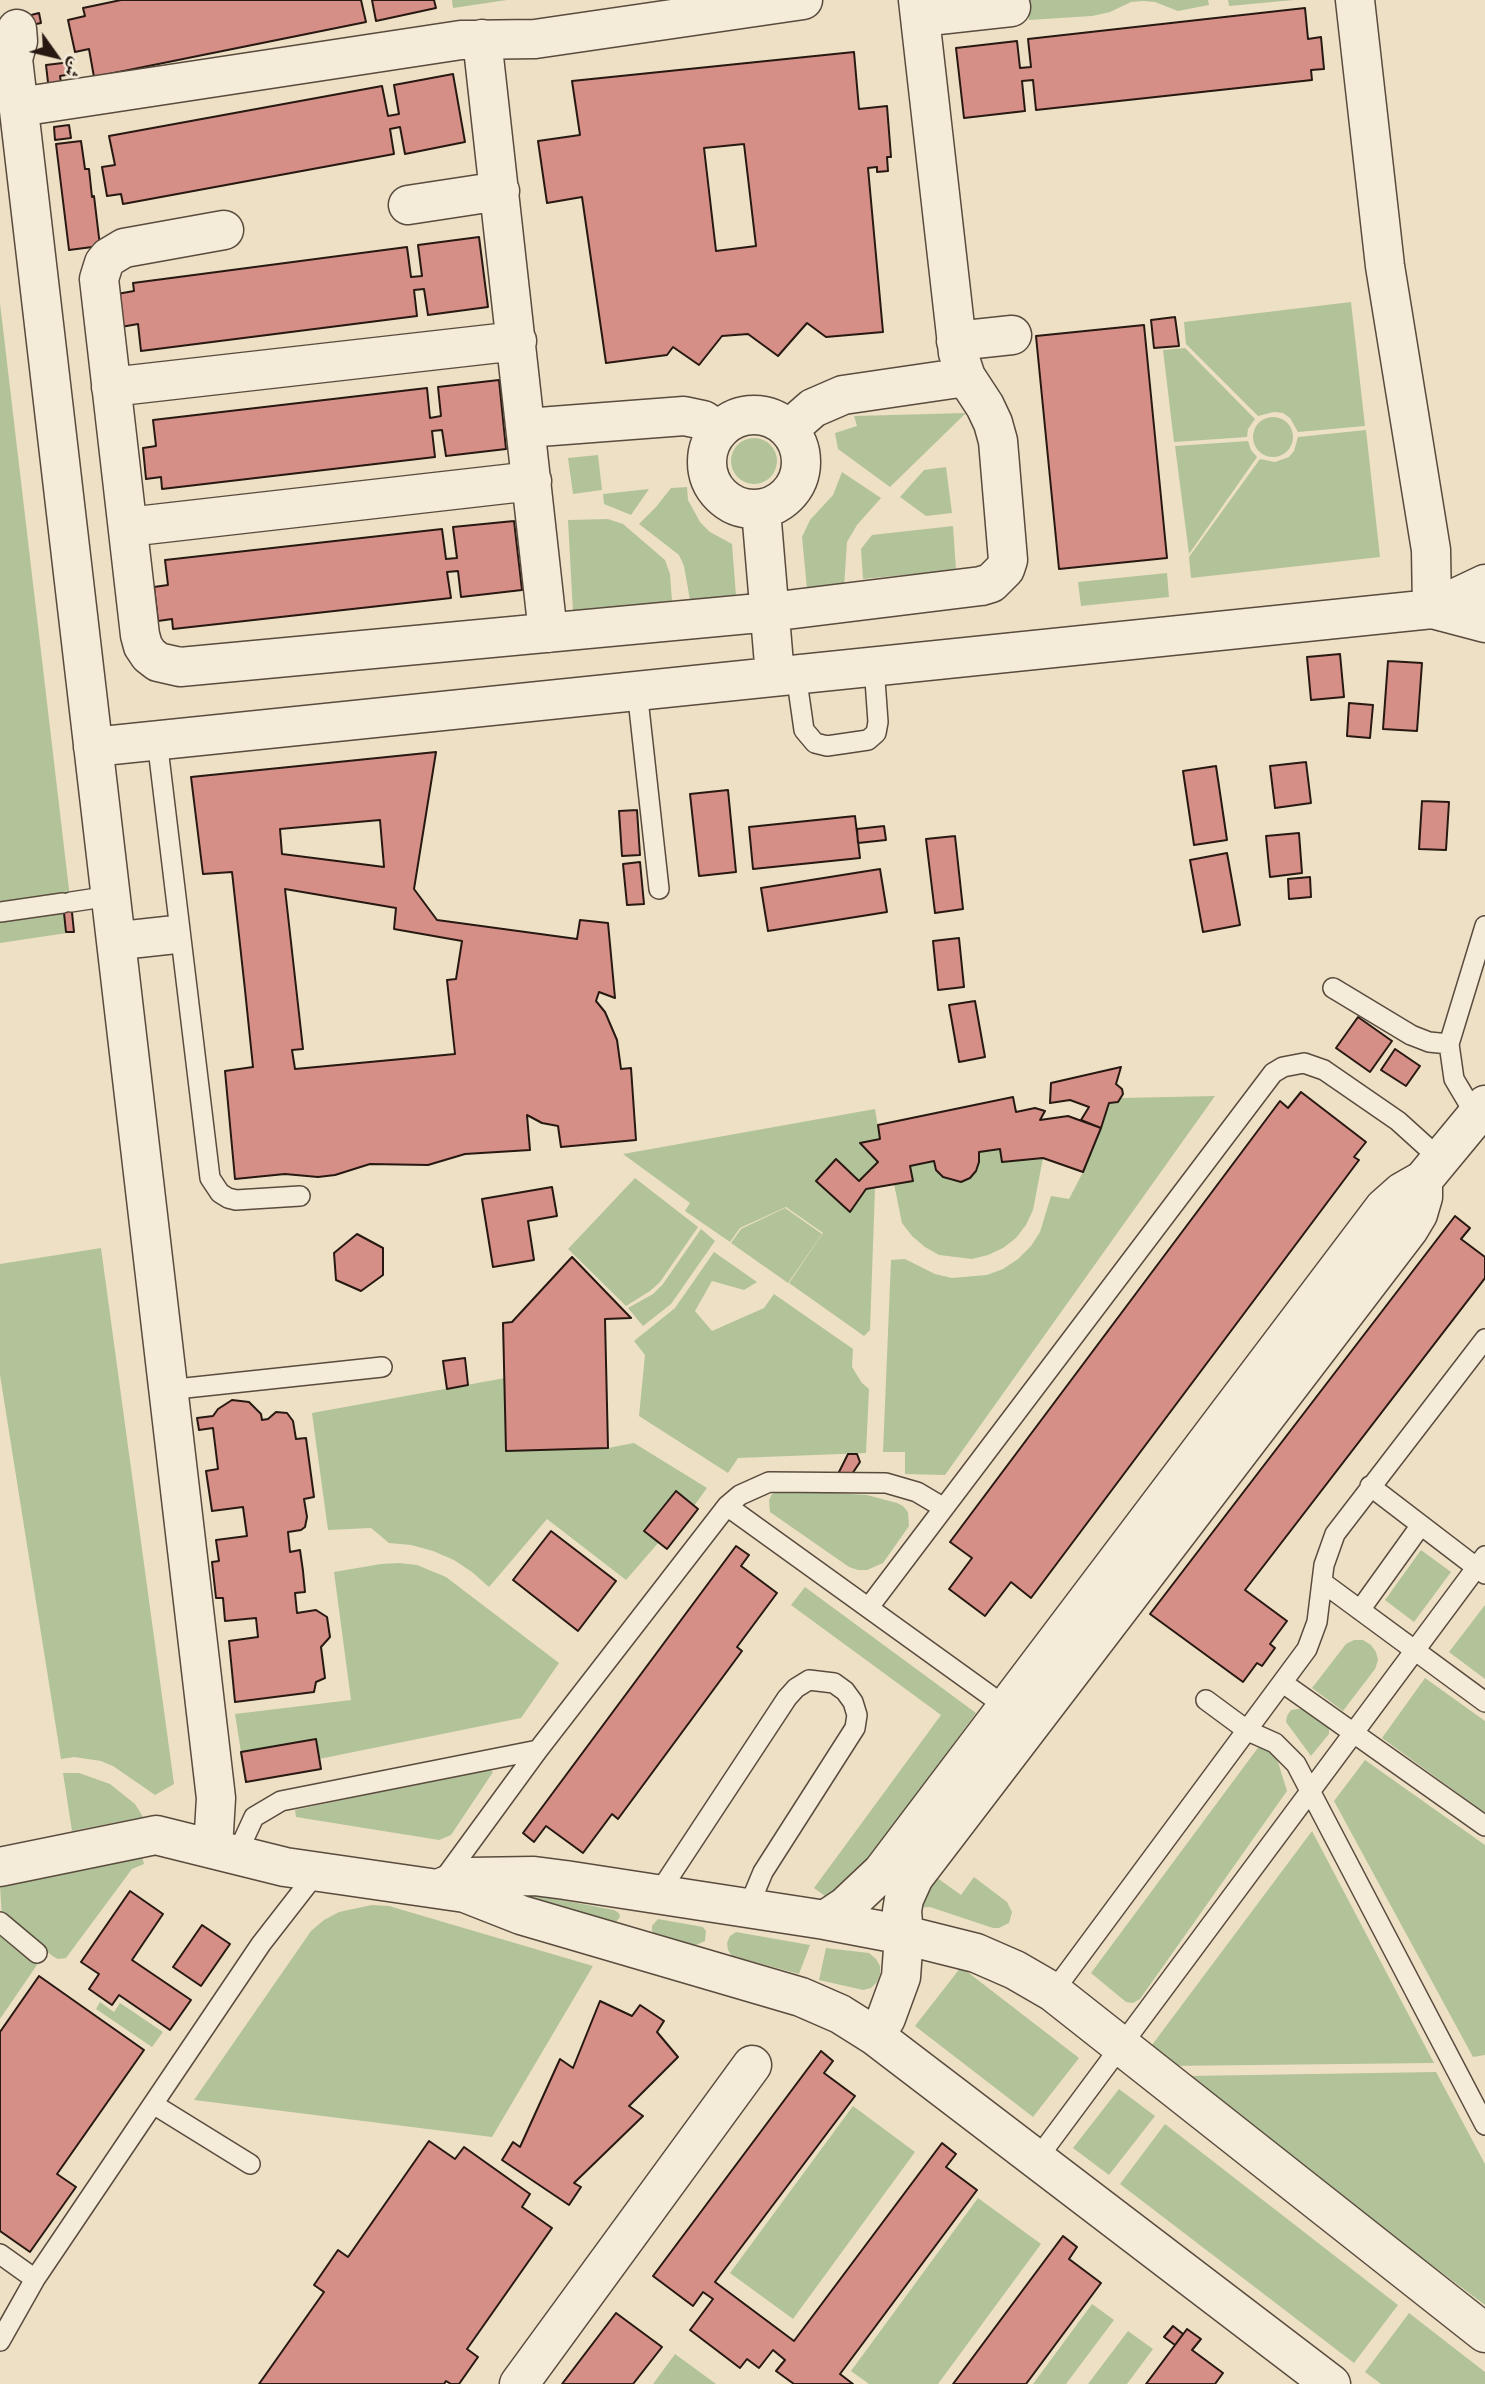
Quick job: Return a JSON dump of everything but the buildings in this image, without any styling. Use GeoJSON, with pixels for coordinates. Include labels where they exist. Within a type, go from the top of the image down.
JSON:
{"type":"FeatureCollection","features":[{"type":"Feature","properties":{"kind":"street"},"geometry":{"type":"LineString","coordinates":[[19,107],[461,40],[535,39],[707,7],[803,0]]}},
{"type":"Feature","properties":{"kind":"street"},"geometry":{"type":"LineString","coordinates":[[1355,0],[1385,266],[1431,550],[1432,608]]}},
{"type":"Feature","properties":{"kind":"street"},"geometry":{"type":"LineString","coordinates":[[224,230],[116,251],[104,263],[99,279],[143,646],[158,662],[169,666],[548,633],[769,612],[981,586],[991,583],[1005,569],[1008,550],[998,441],[985,406],[961,366],[919,9],[1011,7]]}},
{"type":"Feature","properties":{"kind":"street"},"geometry":{"type":"LineString","coordinates":[[12,29],[167,1390],[216,1798],[225,1852]]}},
{"type":"Feature","properties":{"kind":"street"},"geometry":{"type":"LineString","coordinates":[[482,39],[548,633]]}},
{"type":"Feature","properties":{"kind":"street"},"geometry":{"type":"LineString","coordinates":[[408,205],[500,191]]}},
{"type":"Feature","properties":{"kind":"street"},"geometry":{"type":"LineString","coordinates":[[957,341],[1012,335]]}},
{"type":"Feature","properties":{"kind":"street"},"geometry":{"type":"LineString","coordinates":[[111,387],[517,341]]}},
{"type":"Feature","properties":{"kind":"street"},"geometry":{"type":"LineString","coordinates":[[789,429],[813,408],[843,395],[966,377]]}},
{"type":"Feature","properties":{"kind":"street"},"geometry":{"type":"LineString","coordinates":[[754,414],[767,416],[789,429],[801,452],[799,477],[785,499],[761,509],[748,510],[736,506],[716,491],[709,479],[708,453],[712,441],[729,422],[754,414]]}},
{"type":"Feature","properties":{"kind":"street"},"geometry":{"type":"LineString","coordinates":[[526,428],[684,416],[703,420],[719,431]]}},
{"type":"Feature","properties":{"kind":"street"},"geometry":{"type":"LineString","coordinates":[[128,527],[532,481]]}},
{"type":"Feature","properties":{"kind":"street"},"geometry":{"type":"LineString","coordinates":[[761,509],[769,612],[785,675]]}},
{"type":"Feature","properties":{"kind":"street"},"geometry":{"type":"LineString","coordinates":[[93,747],[1432,608],[1485,584]]}},
{"type":"Feature","properties":{"kind":"street"},"geometry":{"type":"LineString","coordinates":[[1432,608],[1485,623]]}},
{"type":"Feature","properties":{"kind":"street"},"geometry":{"type":"LineString","coordinates":[[825,1920],[865,1890],[882,1872],[1018,1711],[1409,1229],[1418,1214],[1432,1169],[1480,1110]]}},
{"type":"Feature","properties":{"kind":"street"},"geometry":{"type":"LineString","coordinates":[[875,2036],[886,2018],[901,1977],[904,1935],[902,1911],[908,1887],[1018,1711]]}},
{"type":"Feature","properties":{"kind":"street"},"geometry":{"type":"LineString","coordinates":[[0,1867],[156,1835],[317,1872],[466,1893],[521,1915],[801,1997],[849,2019],[875,2036],[1331,2384]]}},
{"type":"Feature","properties":{"kind":"street"},"geometry":{"type":"LineString","coordinates":[[436,1889],[470,1877],[513,1876],[565,1880],[825,1920],[904,1935],[976,1953],[1015,1970],[1053,1992],[1485,2333]]}},
{"type":"Feature","properties":{"kind":"street"},"geometry":{"type":"LineString","coordinates":[[519,2384],[752,2065]]}},
{"type":"Feature","properties":{"kind":"lane"},"geometry":{"type":"LineString","coordinates":[[785,675],[804,730],[815,743],[827,746],[868,740],[876,733],[878,722],[874,666]]}},
{"type":"Feature","properties":{"kind":"lane"},"geometry":{"type":"LineString","coordinates":[[637,691],[659,889]]}},
{"type":"Feature","properties":{"kind":"lane"},"geometry":{"type":"LineString","coordinates":[[156,740],[210,1178],[214,1186],[228,1198],[236,1200],[300,1196]]}},
{"type":"Feature","properties":{"kind":"lane"},"geometry":{"type":"LineString","coordinates":[[0,912],[67,903],[114,926],[180,934]]}},
{"type":"Feature","properties":{"kind":"lane"},"geometry":{"type":"LineString","coordinates":[[1480,1110],[1454,1079],[1449,1044],[1485,926]]}},
{"type":"Feature","properties":{"kind":"lane"},"geometry":{"type":"LineString","coordinates":[[1333,988],[1411,1035],[1429,1042],[1449,1044]]}},
{"type":"Feature","properties":{"kind":"lane"},"geometry":{"type":"LineString","coordinates":[[869,1608],[1273,1073],[1304,1063],[1324,1070],[1398,1121],[1432,1169]]}},
{"type":"Feature","properties":{"kind":"lane"},"geometry":{"type":"LineString","coordinates":[[1053,1992],[1307,1649],[1317,1622],[1328,1549],[1335,1534],[1485,1339]]}},
{"type":"Feature","properties":{"kind":"lane"},"geometry":{"type":"LineString","coordinates":[[167,1390],[382,1367]]}},
{"type":"Feature","properties":{"kind":"lane"},"geometry":{"type":"LineString","coordinates":[[436,1889],[538,1750],[727,1506],[754,1487],[769,1482],[786,1481],[886,1483],[917,1492],[944,1508]]}},
{"type":"Feature","properties":{"kind":"lane"},"geometry":{"type":"LineString","coordinates":[[1037,2159],[1310,1790],[1482,1566],[1370,1486]]}},
{"type":"Feature","properties":{"kind":"lane"},"geometry":{"type":"LineString","coordinates":[[727,1506],[1018,1711]]}},
{"type":"Feature","properties":{"kind":"lane"},"geometry":{"type":"LineString","coordinates":[[1360,1610],[1421,1525]]}},
{"type":"Feature","properties":{"kind":"lane"},"geometry":{"type":"LineString","coordinates":[[1322,1582],[1485,1702]]}},
{"type":"Feature","properties":{"kind":"lane"},"geometry":{"type":"LineString","coordinates":[[658,1894],[787,1698],[809,1680],[834,1683],[845,1691],[853,1702],[857,1715],[855,1728],[763,1872],[753,1896],[751,1909]]}},
{"type":"Feature","properties":{"kind":"lane"},"geometry":{"type":"LineString","coordinates":[[1283,1683],[1485,1826]]}},
{"type":"Feature","properties":{"kind":"lane"},"geometry":{"type":"LineString","coordinates":[[1206,1700],[1248,1731],[1262,1735],[1286,1752],[1300,1770],[1485,2125]]}},
{"type":"Feature","properties":{"kind":"lane"},"geometry":{"type":"LineString","coordinates":[[225,1852],[254,1817],[281,1801],[296,1796],[538,1750]]}},
{"type":"Feature","properties":{"kind":"lane"},"geometry":{"type":"LineString","coordinates":[[0,2341],[36,2279],[261,1944],[317,1872]]}},
{"type":"Feature","properties":{"kind":"lane"},"geometry":{"type":"LineString","coordinates":[[0,1922],[37,1953]]}},
{"type":"Feature","properties":{"kind":"lane"},"geometry":{"type":"LineString","coordinates":[[153,2104],[250,2164]]}},
{"type":"Feature","properties":{"kind":"lane"},"geometry":{"type":"LineString","coordinates":[[0,2254],[36,2279]]}},
{"type":"Feature","properties":{"kind":"green space"},"geometry":{"type":"Polygon","coordinates":[[[452,0],[507,0],[453,8],[452,0]]]}},
{"type":"Feature","properties":{"kind":"green space"},"geometry":{"type":"Polygon","coordinates":[[[1027,0],[1208,0],[1209,5],[1178,11],[1155,2],[1131,2],[1110,12],[1092,16],[1029,20],[1027,0]]]}},
{"type":"Feature","properties":{"kind":"green space"},"geometry":{"type":"Polygon","coordinates":[[[1228,0],[1294,0],[1229,6],[1228,0]]]}},
{"type":"Feature","properties":{"kind":"green space"},"geometry":{"type":"Polygon","coordinates":[[[1351,302],[1365,426],[1298,432],[1290,418],[1283,413],[1258,416],[1186,344],[1184,322],[1351,302]]]}},
{"type":"Feature","properties":{"kind":"green space"},"geometry":{"type":"Polygon","coordinates":[[[0,303],[74,932],[0,943],[0,303]]]}},
{"type":"Feature","properties":{"kind":"green space"},"geometry":{"type":"Polygon","coordinates":[[[1185,348],[1255,419],[1248,429],[1247,437],[1174,442],[1163,350],[1185,348]]]}},
{"type":"Feature","properties":{"kind":"green space"},"geometry":{"type":"Polygon","coordinates":[[[966,413],[890,487],[838,449],[835,433],[857,426],[854,416],[966,413]]]}},
{"type":"Feature","properties":{"kind":"green space"},"geometry":{"type":"Polygon","coordinates":[[[1273,417],[1281,418],[1287,423],[1292,429],[1292,445],[1287,451],[1281,456],[1273,457],[1265,456],[1259,451],[1254,445],[1253,437],[1254,429],[1259,423],[1265,418],[1273,417]]]}},
{"type":"Feature","properties":{"kind":"green space"},"geometry":{"type":"Polygon","coordinates":[[[1366,430],[1380,557],[1191,578],[1189,557],[1260,459],[1275,462],[1289,457],[1298,437],[1366,430]]]}},
{"type":"Feature","properties":{"kind":"green space"},"geometry":{"type":"Polygon","coordinates":[[[754,438],[770,445],[777,461],[770,477],[754,484],[738,477],[731,461],[738,445],[754,438]]]}},
{"type":"Feature","properties":{"kind":"green space"},"geometry":{"type":"Polygon","coordinates":[[[1248,441],[1257,457],[1189,554],[1175,446],[1248,441]]]}},
{"type":"Feature","properties":{"kind":"green space"},"geometry":{"type":"Polygon","coordinates":[[[598,455],[602,490],[573,494],[568,458],[598,455]]]}},
{"type":"Feature","properties":{"kind":"green space"},"geometry":{"type":"Polygon","coordinates":[[[946,467],[952,513],[926,516],[900,497],[924,470],[946,467]]]}},
{"type":"Feature","properties":{"kind":"green space"},"geometry":{"type":"Polygon","coordinates":[[[842,472],[881,498],[857,525],[847,542],[844,588],[807,589],[802,537],[810,520],[833,495],[842,472]]]}},
{"type":"Feature","properties":{"kind":"green space"},"geometry":{"type":"Polygon","coordinates":[[[687,487],[688,500],[700,522],[710,532],[732,544],[736,596],[690,600],[684,566],[679,555],[639,524],[671,488],[687,487]]]}},
{"type":"Feature","properties":{"kind":"green space"},"geometry":{"type":"Polygon","coordinates":[[[649,489],[631,515],[604,504],[603,494],[649,489]]]}},
{"type":"Feature","properties":{"kind":"green space"},"geometry":{"type":"Polygon","coordinates":[[[608,519],[623,524],[665,560],[670,574],[672,601],[573,612],[568,520],[608,519]]]}},
{"type":"Feature","properties":{"kind":"green space"},"geometry":{"type":"Polygon","coordinates":[[[953,526],[956,570],[863,579],[861,549],[872,535],[953,526]]]}},
{"type":"Feature","properties":{"kind":"green space"},"geometry":{"type":"Polygon","coordinates":[[[1167,573],[1169,597],[1081,606],[1078,582],[1167,573]]]}},
{"type":"Feature","properties":{"kind":"green space"},"geometry":{"type":"Polygon","coordinates":[[[1215,1096],[945,1475],[905,1474],[905,1452],[883,1452],[891,1260],[905,1259],[935,1274],[952,1278],[987,1275],[1003,1269],[1031,1246],[1040,1232],[1051,1196],[1069,1199],[1083,1172],[1109,1103],[1118,1102],[1121,1098],[1215,1096]]]}},
{"type":"Feature","properties":{"kind":"green space"},"geometry":{"type":"Polygon","coordinates":[[[875,1109],[880,1139],[860,1143],[878,1162],[850,1212],[866,1189],[875,1188],[870,1330],[864,1336],[789,1283],[823,1233],[786,1207],[740,1228],[730,1242],[685,1211],[690,1203],[623,1154],[875,1109]]]}},
{"type":"Feature","properties":{"kind":"green space"},"geometry":{"type":"Polygon","coordinates":[[[1000,1149],[1002,1162],[1043,1158],[1033,1210],[1016,1238],[1003,1248],[972,1259],[939,1255],[912,1236],[902,1223],[894,1184],[913,1181],[910,1166],[934,1161],[936,1170],[943,1177],[961,1182],[976,1171],[979,1152],[1000,1149]]]}},
{"type":"Feature","properties":{"kind":"green space"},"geometry":{"type":"Polygon","coordinates":[[[635,1178],[698,1227],[660,1282],[626,1306],[568,1249],[635,1178]]]}},
{"type":"Feature","properties":{"kind":"green space"},"geometry":{"type":"Polygon","coordinates":[[[785,1208],[822,1234],[788,1283],[731,1243],[741,1229],[785,1208]]]}},
{"type":"Feature","properties":{"kind":"green space"},"geometry":{"type":"Polygon","coordinates":[[[701,1229],[715,1241],[671,1304],[643,1326],[628,1308],[653,1294],[663,1284],[701,1229]]]}},
{"type":"Feature","properties":{"kind":"green space"},"geometry":{"type":"Polygon","coordinates":[[[101,1248],[174,1784],[155,1795],[113,1766],[101,1761],[74,1757],[61,1759],[0,1375],[0,1264],[101,1248]]]}},
{"type":"Feature","properties":{"kind":"green space"},"geometry":{"type":"Polygon","coordinates":[[[714,1252],[757,1282],[744,1290],[712,1281],[695,1311],[712,1331],[764,1308],[774,1294],[853,1349],[852,1367],[869,1389],[866,1453],[738,1458],[728,1473],[639,1416],[645,1355],[634,1341],[675,1308],[714,1252]]]}},
{"type":"Feature","properties":{"kind":"green space"},"geometry":{"type":"Polygon","coordinates":[[[505,1378],[506,1451],[608,1448],[634,1443],[707,1488],[694,1506],[644,1531],[659,1542],[626,1580],[547,1519],[489,1587],[454,1560],[411,1545],[389,1543],[371,1528],[328,1530],[312,1413],[505,1378]]]}},
{"type":"Feature","properties":{"kind":"green space"},"geometry":{"type":"Polygon","coordinates":[[[785,1490],[867,1495],[897,1503],[908,1512],[909,1526],[883,1563],[867,1570],[858,1570],[849,1567],[770,1512],[769,1500],[772,1494],[785,1490]]]}},
{"type":"Feature","properties":{"kind":"green space"},"geometry":{"type":"Polygon","coordinates":[[[1421,1550],[1451,1572],[1414,1622],[1385,1600],[1421,1550]]]}},
{"type":"Feature","properties":{"kind":"green space"},"geometry":{"type":"Polygon","coordinates":[[[399,1563],[417,1565],[446,1577],[559,1663],[521,1718],[319,1759],[316,1739],[241,1752],[235,1714],[351,1700],[334,1572],[399,1563]]]}},
{"type":"Feature","properties":{"kind":"green space"},"geometry":{"type":"Polygon","coordinates":[[[805,1587],[976,1713],[836,1904],[814,1888],[941,1715],[791,1605],[805,1587]]]}},
{"type":"Feature","properties":{"kind":"green space"},"geometry":{"type":"Polygon","coordinates":[[[1485,1605],[1485,1679],[1449,1652],[1485,1605]]]}},
{"type":"Feature","properties":{"kind":"green space"},"geometry":{"type":"Polygon","coordinates":[[[1363,1640],[1371,1645],[1378,1660],[1375,1669],[1343,1711],[1312,1688],[1346,1644],[1363,1640]]]}},
{"type":"Feature","properties":{"kind":"green space"},"geometry":{"type":"Polygon","coordinates":[[[1425,1678],[1485,1721],[1485,1813],[1382,1738],[1425,1678]]]}},
{"type":"Feature","properties":{"kind":"green space"},"geometry":{"type":"Polygon","coordinates":[[[1303,1709],[1329,1728],[1329,1734],[1311,1756],[1286,1722],[1291,1710],[1303,1709]]]}},
{"type":"Feature","properties":{"kind":"green space"},"geometry":{"type":"Polygon","coordinates":[[[1260,1745],[1273,1754],[1278,1762],[1287,1791],[1140,1999],[1133,2003],[1126,2002],[1091,1973],[1260,1745]]]}},
{"type":"Feature","properties":{"kind":"green space"},"geometry":{"type":"Polygon","coordinates":[[[1365,1760],[1485,1845],[1485,2055],[1473,2057],[1334,1801],[1365,1760]]]}},
{"type":"Feature","properties":{"kind":"green space"},"geometry":{"type":"Polygon","coordinates":[[[488,1769],[493,1772],[451,1835],[439,1840],[296,1817],[295,1810],[488,1769]]]}},
{"type":"Feature","properties":{"kind":"green space"},"geometry":{"type":"Polygon","coordinates":[[[63,1773],[79,1773],[110,1784],[135,1804],[143,1817],[72,1831],[63,1773]]]}},
{"type":"Feature","properties":{"kind":"green space"},"geometry":{"type":"Polygon","coordinates":[[[1312,1831],[1434,2063],[1165,2066],[1146,2053],[1312,1831]]]}},
{"type":"Feature","properties":{"kind":"green space"},"geometry":{"type":"Polygon","coordinates":[[[140,1849],[144,1864],[132,1869],[66,1958],[54,1957],[2,1919],[0,1885],[140,1849]]]}},
{"type":"Feature","properties":{"kind":"green space"},"geometry":{"type":"Polygon","coordinates":[[[929,1872],[961,1895],[974,1877],[1007,1902],[1012,1912],[1009,1923],[993,1928],[930,1907],[915,1908],[929,1872]]]}},
{"type":"Feature","properties":{"kind":"green space"},"geometry":{"type":"Polygon","coordinates":[[[524,1893],[614,1910],[620,1917],[616,1922],[612,1922],[523,1899],[524,1893]]]}},
{"type":"Feature","properties":{"kind":"green space"},"geometry":{"type":"Polygon","coordinates":[[[372,1905],[389,1906],[593,1966],[492,2137],[194,2100],[311,1931],[339,1912],[372,1905]]]}},
{"type":"Feature","properties":{"kind":"green space"},"geometry":{"type":"Polygon","coordinates":[[[658,1919],[703,1927],[706,1931],[705,1941],[696,1945],[659,1938],[652,1931],[652,1926],[658,1919]]]}},
{"type":"Feature","properties":{"kind":"green space"},"geometry":{"type":"Polygon","coordinates":[[[736,1932],[810,1945],[799,1974],[732,1956],[727,1943],[730,1936],[736,1932]]]}},
{"type":"Feature","properties":{"kind":"green space"},"geometry":{"type":"Polygon","coordinates":[[[0,1933],[39,1962],[0,2019],[0,1933]]]}},
{"type":"Feature","properties":{"kind":"green space"},"geometry":{"type":"Polygon","coordinates":[[[826,1948],[869,1953],[880,1966],[877,1982],[871,1988],[863,1990],[819,1980],[826,1948]]]}},
{"type":"Feature","properties":{"kind":"green space"},"geometry":{"type":"Polygon","coordinates":[[[961,1967],[1079,2058],[1033,2117],[915,2026],[961,1967]]]}},
{"type":"Feature","properties":{"kind":"green space"},"geometry":{"type":"Polygon","coordinates":[[[100,2002],[114,2012],[120,2003],[163,2032],[152,2047],[96,2009],[100,2002]]]}},
{"type":"Feature","properties":{"kind":"green space"},"geometry":{"type":"Polygon","coordinates":[[[1436,2072],[1485,2164],[1485,2305],[1186,2081],[1189,2076],[1436,2072]]]}},
{"type":"Feature","properties":{"kind":"green space"},"geometry":{"type":"Polygon","coordinates":[[[1119,2089],[1155,2116],[1109,2175],[1073,2148],[1119,2089]]]}},
{"type":"Feature","properties":{"kind":"green space"},"geometry":{"type":"Polygon","coordinates":[[[853,2106],[915,2152],[793,2319],[730,2273],[853,2106]]]}},
{"type":"Feature","properties":{"kind":"green space"},"geometry":{"type":"Polygon","coordinates":[[[1165,2124],[1398,2305],[1354,2363],[1120,2184],[1165,2124]]]}},
{"type":"Feature","properties":{"kind":"green space"},"geometry":{"type":"Polygon","coordinates":[[[978,2198],[1041,2244],[938,2384],[869,2384],[851,2371],[978,2198]]]}},
{"type":"Feature","properties":{"kind":"green space"},"geometry":{"type":"Polygon","coordinates":[[[1092,2304],[1114,2320],[1066,2384],[1033,2384],[1092,2304]]]}},
{"type":"Feature","properties":{"kind":"green space"},"geometry":{"type":"Polygon","coordinates":[[[1409,2313],[1485,2372],[1485,2384],[1381,2384],[1365,2372],[1409,2313]]]}},
{"type":"Feature","properties":{"kind":"green space"},"geometry":{"type":"Polygon","coordinates":[[[1128,2331],[1153,2349],[1127,2384],[1088,2384],[1128,2331]]]}},
{"type":"Feature","properties":{"kind":"green space"},"geometry":{"type":"Polygon","coordinates":[[[675,2354],[716,2384],[653,2384],[675,2354]]]}}]}
